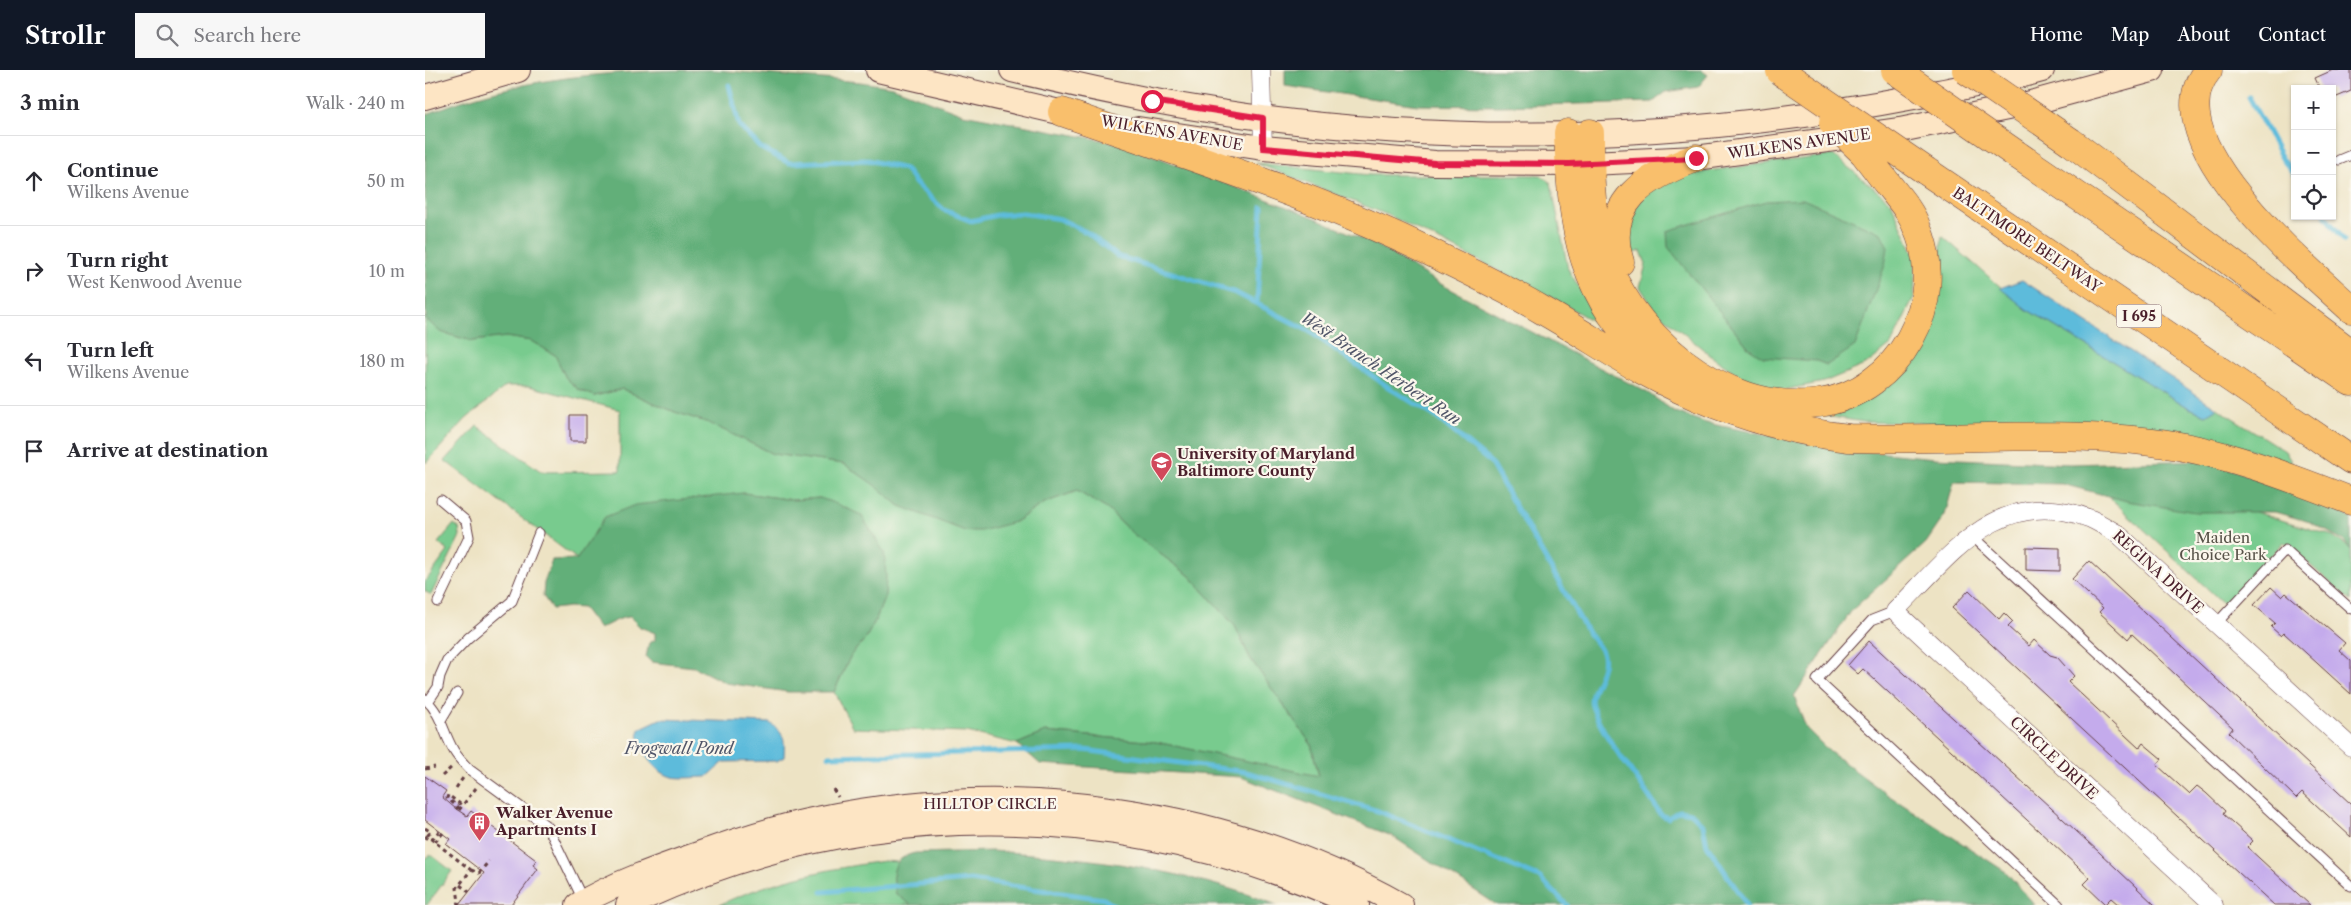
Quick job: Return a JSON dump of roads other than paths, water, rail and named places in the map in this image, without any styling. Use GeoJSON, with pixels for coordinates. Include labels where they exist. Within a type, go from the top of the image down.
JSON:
{"type":"FeatureCollection","features":[{"type":"Feature","properties":{"kind":"highway"},"geometry":{"type":"LineString","coordinates":[[1895,70],[2351,382]]}},
{"type":"Feature","properties":{"kind":"highway"},"geometry":{"type":"LineString","coordinates":[[1966,70],[2071,142],[2351,353]]}},
{"type":"Feature","properties":{"kind":"highway"},"geometry":{"type":"LineString","coordinates":[[2208,70],[2198,88],[2196,102],[2197,117],[2200,133],[2216,166],[2239,200],[2351,309]]}},
{"type":"Feature","properties":{"kind":"highway"},"geometry":{"type":"LineString","coordinates":[[1062,112],[1228,169],[1365,223],[1492,283],[1541,309],[1643,371],[1718,394],[1799,404],[1821,402],[1848,395],[1872,381],[1890,366],[1908,345],[1919,321],[1925,297],[1927,271],[1924,250],[1917,227],[1906,208],[1864,153],[1779,71]]}},
{"type":"Feature","properties":{"kind":"highway","name":"BALTIMORE BELTWAY"},"geometry":{"type":"LineString","coordinates":[[1779,71],[2351,460]]}},
{"type":"Feature","properties":{"kind":"highway"},"geometry":{"type":"LineString","coordinates":[[1579,133],[1580,164],[1573,211],[1580,248],[1593,282],[1610,313],[1630,340],[1657,366],[1781,426],[1818,435],[1849,438],[2035,437],[2152,442],[2193,449],[2243,463],[2351,501]]}},
{"type":"Feature","properties":{"kind":"highway"},"geometry":{"type":"LineString","coordinates":[[1696,158],[1669,168],[1636,189],[1621,211],[1616,224],[1616,245],[1622,268],[1652,317],[1718,394]]}},
{"type":"Feature","properties":{"kind":"main road"},"geometry":{"type":"LineString","coordinates":[[425,97],[519,70]]}},
{"type":"Feature","properties":{"kind":"main road","name":"WILKENS AVENUE"},"geometry":{"type":"LineString","coordinates":[[878,70],[1148,131],[1263,148],[1435,163],[1580,164],[1696,158],[1900,130],[2027,104],[2152,70]]}},
{"type":"Feature","properties":{"kind":"main road","name":"WILKENS AVENUE"},"geometry":{"type":"LineString","coordinates":[[1012,70],[1152,101],[1263,118],[1354,127],[1436,132],[1579,133],[1670,130],[1787,118],[1884,102],[2041,70]]}},
{"type":"Feature","properties":{"kind":"main road"},"geometry":{"type":"LineString","coordinates":[[1884,102],[1990,70]]}},
{"type":"Feature","properties":{"kind":"main road","name":"HILLTOP CIRCLE"},"geometry":{"type":"LineString","coordinates":[[582,904],[686,858],[751,835],[816,819],[892,807],[948,802],[1012,801],[1087,805],[1163,818],[1236,835],[1312,862],[1401,905]]}},
{"type":"Feature","properties":{"kind":"main road","name":"HILLTOP CIRCLE"},"geometry":{"type":"LineString","coordinates":[[628,905],[693,877],[756,855],[821,838],[912,826],[1012,822],[1086,827],[1160,839],[1231,856],[1310,884],[1357,905]]}},
{"type":"Feature","properties":{"kind":"street"},"geometry":{"type":"LineString","coordinates":[[1261,70],[1263,148]]}},
{"type":"Feature","properties":{"kind":"street","name":"REGINA DRIVE"},"geometry":{"type":"LineString","coordinates":[[1895,611],[1970,535],[1994,520],[2016,513],[2042,510],[2064,512],[2091,519],[2118,534],[2215,625],[2351,747]]}},
{"type":"Feature","properties":{"kind":"street","name":"CIRCLE DRIVE"},"geometry":{"type":"LineString","coordinates":[[1895,611],[2214,905]]}},
{"type":"Feature","properties":{"kind":"lane"},"geometry":{"type":"LineString","coordinates":[[2339,160],[2351,155]]}},
{"type":"Feature","properties":{"kind":"lane"},"geometry":{"type":"LineString","coordinates":[[438,602],[469,537],[466,521],[441,500]]}},
{"type":"Feature","properties":{"kind":"lane"},"geometry":{"type":"LineString","coordinates":[[539,533],[512,601],[468,638],[447,660],[440,676],[438,687],[427,700],[436,710],[453,750],[465,765],[548,827],[582,904]]}},
{"type":"Feature","properties":{"kind":"lane"},"geometry":{"type":"LineString","coordinates":[[1970,535],[2351,886]]}},
{"type":"Feature","properties":{"kind":"lane"},"geometry":{"type":"LineString","coordinates":[[2215,625],[2285,550],[2351,610]]}},
{"type":"Feature","properties":{"kind":"lane"},"geometry":{"type":"LineString","coordinates":[[1895,611],[1872,620],[1817,680],[2059,905]]}},
{"type":"Feature","properties":{"kind":"lane"},"geometry":{"type":"LineString","coordinates":[[441,720],[457,693]]}},
{"type":"Feature","properties":{"kind":"water"},"geometry":{"type":"Polygon","coordinates":[[[2022,280],[2217,408],[2206,415],[2191,409],[2026,309],[2000,288],[2022,280]]]}},
{"type":"Feature","properties":{"kind":"water","name":"Frogwall Pond"},"geometry":{"type":"Polygon","coordinates":[[[660,719],[770,723],[779,730],[783,737],[784,757],[777,761],[724,762],[707,777],[672,777],[659,770],[647,758],[640,743],[639,729],[660,719]]]}},
{"type":"Feature","properties":{"kind":"waterway","name":"West Branch Herbert Run"},"geometry":{"type":"LineString","coordinates":[[729,85],[739,125],[761,148],[789,163],[868,160],[905,169],[916,184],[944,210],[971,221],[997,215],[1023,213],[1060,219],[1088,233],[1117,256],[1236,293],[1309,331],[1391,389],[1436,417],[1490,462],[1588,633],[1601,649],[1603,655],[1602,668],[1591,700],[1598,721],[1606,735],[1660,814],[1668,818],[1679,811],[1691,813],[1703,825],[1707,845],[1747,905]]}},
{"type":"Feature","properties":{"kind":"waterway"},"geometry":{"type":"LineString","coordinates":[[2249,97],[2283,160],[2291,170]]}},
{"type":"Feature","properties":{"kind":"waterway"},"geometry":{"type":"LineString","coordinates":[[1257,304],[1262,207]]}},
{"type":"Feature","properties":{"kind":"waterway"},"geometry":{"type":"LineString","coordinates":[[2328,220],[2344,240]]}},
{"type":"Feature","properties":{"kind":"waterway"},"geometry":{"type":"LineString","coordinates":[[829,756],[1084,750],[1246,772],[1378,811],[1539,877],[1567,905]]}},
{"type":"Feature","properties":{"kind":"waterway"},"geometry":{"type":"LineString","coordinates":[[822,892],[970,880],[1104,899],[1113,905]]}},
{"type":"Feature","properties":{"kind":"place","name":"University of Maryland Baltimore County"},"geometry":{"type":"Point","coordinates":[1161,482]}},
{"type":"Feature","properties":{"kind":"place","name":"Walker Avenue Apartments I"},"geometry":{"type":"Point","coordinates":[480,841]}},
{"type":"Feature","properties":{"kind":"park label","name":"Maiden Choice Park"},"geometry":{"type":"Point","coordinates":[2223,546]}}]}
